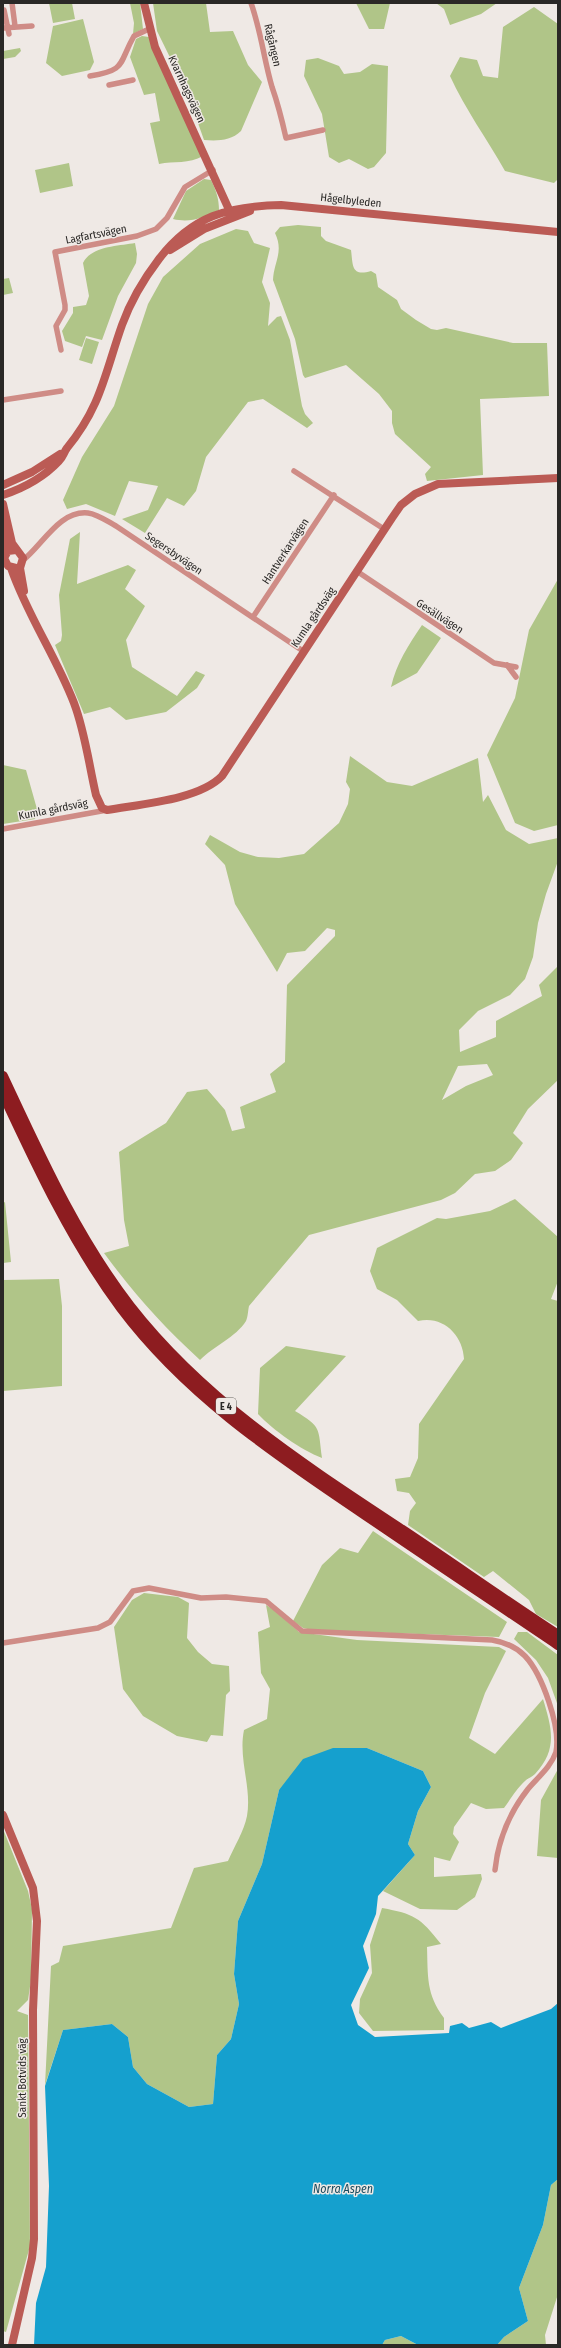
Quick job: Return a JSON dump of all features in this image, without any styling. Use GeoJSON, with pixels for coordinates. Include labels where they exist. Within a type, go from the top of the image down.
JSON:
{"type":"FeatureCollection","features":[{"type":"Feature","properties":{"kind":"highway","name":"E 4"},"geometry":{"type":"LineString","coordinates":[[3,1076],[61,1198],[84,1239],[129,1305],[155,1336],[186,1369],[220,1401],[278,1446],[558,1635]]}},
{"type":"Feature","properties":{"kind":"highway","name":"E 4"},"geometry":{"type":"LineString","coordinates":[[3,1094],[54,1202],[94,1271],[122,1310],[180,1374],[214,1407],[272,1453],[558,1645]]}},
{"type":"Feature","properties":{"kind":"main road","name":"Kvarnhagsvägen"},"geometry":{"type":"LineString","coordinates":[[144,3],[149,29],[163,64],[218,182],[230,213]]}},
{"type":"Feature","properties":{"kind":"main road","name":"Kvarnhagsvägen"},"geometry":{"type":"LineString","coordinates":[[216,214],[220,211],[222,202],[218,182]]}},
{"type":"Feature","properties":{"kind":"main road","name":"Hågelbyleden"},"geometry":{"type":"LineString","coordinates":[[158,260],[192,235],[230,213],[257,206],[292,205],[558,232]]}},
{"type":"Feature","properties":{"kind":"main road","name":"Hågelbyleden"},"geometry":{"type":"LineString","coordinates":[[3,495],[27,486],[60,460],[91,416],[100,395],[132,300],[142,281],[158,260],[186,230],[216,214],[280,209],[350,214],[558,237]]}},
{"type":"Feature","properties":{"kind":"main road","name":"Hågelbyleden"},"geometry":{"type":"LineString","coordinates":[[3,485],[32,472],[66,450]]}},
{"type":"Feature","properties":{"kind":"main road","name":"Kumla gårdsväg"},"geometry":{"type":"LineString","coordinates":[[3,504],[12,542],[7,566],[55,658],[74,703],[96,795],[102,808],[107,810],[191,794],[214,784],[222,776],[303,651],[358,572],[384,529],[406,502],[432,486],[558,478]]}},
{"type":"Feature","properties":{"kind":"main road","name":"Kumla gårdsväg"},"geometry":{"type":"LineString","coordinates":[[3,528],[10,553],[22,562],[24,600]]}},
{"type":"Feature","properties":{"kind":"main road"},"geometry":{"type":"LineString","coordinates":[[7,566],[18,567],[22,562]]}},
{"type":"Feature","properties":{"kind":"main road","name":"Sankt Botvids väg"},"geometry":{"type":"LineString","coordinates":[[3,1815],[33,1888],[37,1921],[33,2010],[34,2239],[32,2258],[12,2345]]}},
{"type":"Feature","properties":{"kind":"street"},"geometry":{"type":"LineString","coordinates":[[12,3],[18,28]]}},
{"type":"Feature","properties":{"kind":"street","name":"Rågången"},"geometry":{"type":"LineString","coordinates":[[251,3],[286,138],[323,130]]}},
{"type":"Feature","properties":{"kind":"street"},"geometry":{"type":"LineString","coordinates":[[4,10],[5,28],[9,34]]}},
{"type":"Feature","properties":{"kind":"street"},"geometry":{"type":"LineString","coordinates":[[5,28],[32,26]]}},
{"type":"Feature","properties":{"kind":"street"},"geometry":{"type":"LineString","coordinates":[[90,76],[108,72],[117,68],[125,59],[134,36],[149,29]]}},
{"type":"Feature","properties":{"kind":"street"},"geometry":{"type":"LineString","coordinates":[[109,84],[134,80]]}},
{"type":"Feature","properties":{"kind":"street","name":"Lagfartsvägen"},"geometry":{"type":"LineString","coordinates":[[61,350],[56,326],[65,310],[65,305],[55,252],[133,237],[156,229],[167,218],[185,187],[211,167]]}},
{"type":"Feature","properties":{"kind":"street"},"geometry":{"type":"LineString","coordinates":[[3,400],[61,391]]}},
{"type":"Feature","properties":{"kind":"street"},"geometry":{"type":"LineString","coordinates":[[294,471],[334,495],[384,529]]}},
{"type":"Feature","properties":{"kind":"street","name":"Hantverkarvägen"},"geometry":{"type":"LineString","coordinates":[[253,617],[334,495]]}},
{"type":"Feature","properties":{"kind":"street","name":"Segersbyvägen"},"geometry":{"type":"LineString","coordinates":[[22,562],[67,518],[82,513],[94,515],[116,526],[303,651]]}},
{"type":"Feature","properties":{"kind":"street"},"geometry":{"type":"LineString","coordinates":[[10,553],[34,550]]}},
{"type":"Feature","properties":{"kind":"street","name":"Gesällvägen"},"geometry":{"type":"LineString","coordinates":[[358,572],[488,659],[516,667]]}},
{"type":"Feature","properties":{"kind":"street"},"geometry":{"type":"LineString","coordinates":[[507,665],[516,677]]}},
{"type":"Feature","properties":{"kind":"street","name":"Kumla gårdsväg"},"geometry":{"type":"LineString","coordinates":[[3,829],[107,810]]}},
{"type":"Feature","properties":{"kind":"street"},"geometry":{"type":"LineString","coordinates":[[3,1643],[98,1628],[110,1622],[134,1591],[149,1588],[201,1598],[226,1597],[266,1601],[302,1631],[492,1640],[508,1644],[524,1655],[533,1667],[554,1716],[558,1738],[553,1758],[528,1789],[513,1812],[502,1836],[495,1870]]}},
{"type":"Feature","properties":{"kind":"green space"},"geometry":{"type":"Polygon","coordinates":[[[49,3],[72,3],[75,19],[53,23],[49,3]]]}},
{"type":"Feature","properties":{"kind":"green space"},"geometry":{"type":"Polygon","coordinates":[[[130,3],[140,3],[143,29],[133,34],[134,23],[130,3]]]}},
{"type":"Feature","properties":{"kind":"green space"},"geometry":{"type":"Polygon","coordinates":[[[153,3],[206,3],[210,32],[233,31],[248,65],[262,82],[241,131],[233,137],[224,140],[204,140],[187,92],[157,31],[153,3]]]}},
{"type":"Feature","properties":{"kind":"green space"},"geometry":{"type":"Polygon","coordinates":[[[356,3],[390,3],[384,29],[369,29],[356,3]]]}},
{"type":"Feature","properties":{"kind":"green space"},"geometry":{"type":"Polygon","coordinates":[[[436,3],[497,3],[481,14],[450,25],[444,9],[436,3]]]}},
{"type":"Feature","properties":{"kind":"green space"},"geometry":{"type":"Polygon","coordinates":[[[534,7],[558,24],[558,179],[554,183],[505,171],[469,112],[450,76],[460,57],[477,60],[483,76],[498,78],[503,27],[534,7]]]}},
{"type":"Feature","properties":{"kind":"green space"},"geometry":{"type":"Polygon","coordinates":[[[83,19],[94,62],[90,70],[62,76],[46,63],[53,26],[83,19]]]}},
{"type":"Feature","properties":{"kind":"green space"},"geometry":{"type":"Polygon","coordinates":[[[142,36],[149,37],[203,156],[198,159],[159,164],[150,123],[160,121],[155,93],[144,95],[130,57],[136,39],[142,36]]]}},
{"type":"Feature","properties":{"kind":"green space"},"geometry":{"type":"Polygon","coordinates":[[[20,48],[21,51],[15,57],[3,59],[3,51],[20,48]]]}},
{"type":"Feature","properties":{"kind":"green space"},"geometry":{"type":"Polygon","coordinates":[[[318,58],[339,66],[344,74],[360,72],[372,64],[388,66],[386,153],[374,167],[368,169],[349,159],[339,163],[329,157],[322,114],[304,76],[306,60],[318,58]]]}},
{"type":"Feature","properties":{"kind":"green space"},"geometry":{"type":"Polygon","coordinates":[[[69,163],[73,186],[40,193],[35,170],[69,163]]]}},
{"type":"Feature","properties":{"kind":"green space"},"geometry":{"type":"Polygon","coordinates":[[[204,179],[211,180],[217,195],[219,210],[191,220],[173,219],[186,191],[204,179]]]}},
{"type":"Feature","properties":{"kind":"green space"},"geometry":{"type":"Polygon","coordinates":[[[298,225],[321,227],[321,236],[326,241],[351,250],[353,265],[356,271],[371,271],[376,274],[378,287],[397,300],[401,309],[431,329],[437,330],[446,328],[513,343],[547,343],[549,396],[480,399],[483,475],[427,481],[425,474],[431,467],[395,434],[392,423],[392,411],[379,394],[346,365],[305,378],[295,339],[273,280],[279,251],[278,240],[275,233],[280,227],[298,225]]]}},
{"type":"Feature","properties":{"kind":"green space"},"geometry":{"type":"Polygon","coordinates":[[[236,229],[248,231],[254,243],[270,248],[262,282],[270,303],[268,326],[277,317],[281,316],[290,340],[302,406],[305,414],[313,423],[307,428],[263,399],[248,402],[206,457],[196,491],[184,506],[167,498],[145,533],[122,519],[148,510],[158,486],[129,481],[115,516],[86,504],[67,509],[63,500],[82,457],[114,406],[148,304],[163,277],[200,244],[236,229]]]}},
{"type":"Feature","properties":{"kind":"green space"},"geometry":{"type":"Polygon","coordinates":[[[135,243],[137,254],[136,263],[118,296],[102,340],[86,336],[82,347],[65,341],[62,331],[73,313],[73,307],[86,305],[89,296],[83,263],[87,257],[99,250],[135,243]]]}},
{"type":"Feature","properties":{"kind":"green space"},"geometry":{"type":"Polygon","coordinates":[[[9,278],[13,293],[3,295],[3,279],[9,278]]]}},
{"type":"Feature","properties":{"kind":"green space"},"geometry":{"type":"Polygon","coordinates":[[[86,338],[99,342],[92,364],[79,360],[86,338]]]}},
{"type":"Feature","properties":{"kind":"green space"},"geometry":{"type":"Polygon","coordinates":[[[80,532],[77,584],[128,565],[136,570],[125,589],[145,606],[126,640],[132,667],[177,696],[196,671],[205,675],[197,688],[166,712],[126,720],[110,707],[84,714],[55,645],[61,641],[62,635],[59,595],[70,539],[80,532]]]}},
{"type":"Feature","properties":{"kind":"green space"},"geometry":{"type":"Polygon","coordinates":[[[558,579],[558,825],[534,831],[515,823],[487,755],[515,698],[529,630],[558,579]]]}},
{"type":"Feature","properties":{"kind":"green space"},"geometry":{"type":"Polygon","coordinates":[[[422,625],[441,638],[417,673],[391,687],[400,662],[422,625]]]}},
{"type":"Feature","properties":{"kind":"green space"},"geometry":{"type":"Polygon","coordinates":[[[350,756],[387,782],[412,786],[478,758],[483,802],[488,795],[506,830],[529,844],[558,838],[558,861],[546,894],[538,923],[533,957],[525,979],[510,995],[478,1011],[459,1030],[460,1052],[496,1037],[496,1021],[542,996],[539,985],[558,966],[558,1080],[528,1109],[513,1133],[523,1143],[511,1160],[495,1171],[475,1174],[455,1193],[441,1200],[309,1235],[249,1306],[247,1319],[242,1327],[200,1360],[149,1309],[104,1253],[129,1246],[124,1220],[119,1152],[166,1123],[187,1092],[207,1089],[225,1110],[232,1131],[245,1128],[240,1107],[276,1092],[270,1074],[285,1062],[287,985],[335,936],[335,930],[327,928],[305,951],[287,953],[277,972],[235,904],[225,865],[205,844],[210,835],[240,852],[258,857],[279,858],[304,854],[339,823],[348,804],[350,789],[346,782],[350,756]],[[487,1064],[458,1066],[442,1100],[466,1086],[493,1075],[487,1064]]]}},
{"type":"Feature","properties":{"kind":"green space"},"geometry":{"type":"Polygon","coordinates":[[[3,765],[26,770],[37,809],[35,819],[3,824],[3,765]]]}},
{"type":"Feature","properties":{"kind":"green space"},"geometry":{"type":"Polygon","coordinates":[[[515,1199],[558,1237],[558,1281],[551,1299],[558,1301],[558,1627],[536,1614],[529,1600],[493,1571],[484,1577],[408,1525],[410,1511],[416,1503],[409,1493],[397,1491],[395,1479],[410,1477],[418,1458],[419,1424],[464,1359],[463,1350],[456,1335],[443,1324],[436,1321],[418,1321],[397,1300],[377,1289],[370,1271],[377,1248],[437,1218],[446,1219],[490,1211],[515,1199]]]}},
{"type":"Feature","properties":{"kind":"green space"},"geometry":{"type":"Polygon","coordinates":[[[5,1202],[11,1262],[3,1263],[3,1203],[5,1202]]]}},
{"type":"Feature","properties":{"kind":"green space"},"geometry":{"type":"Polygon","coordinates":[[[59,1279],[62,1306],[62,1386],[3,1391],[3,1280],[59,1279]]]}},
{"type":"Feature","properties":{"kind":"green space"},"geometry":{"type":"Polygon","coordinates":[[[286,1346],[346,1356],[295,1411],[310,1421],[317,1429],[322,1458],[305,1450],[288,1439],[258,1414],[260,1368],[286,1346]]]}},
{"type":"Feature","properties":{"kind":"green space"},"geometry":{"type":"Polygon","coordinates":[[[373,1531],[507,1622],[499,1637],[312,1630],[303,1628],[293,1621],[322,1565],[340,1548],[358,1553],[373,1531]]]}},
{"type":"Feature","properties":{"kind":"green space"},"geometry":{"type":"Polygon","coordinates":[[[144,1593],[178,1597],[189,1603],[187,1638],[198,1652],[212,1664],[229,1666],[230,1691],[226,1695],[223,1736],[211,1735],[207,1742],[177,1736],[143,1716],[123,1689],[114,1627],[132,1600],[144,1593]]]}},
{"type":"Feature","properties":{"kind":"green space"},"geometry":{"type":"Polygon","coordinates":[[[266,1605],[276,1611],[299,1632],[357,1640],[499,1647],[506,1651],[485,1693],[469,1738],[495,1754],[543,1699],[549,1720],[551,1738],[547,1756],[535,1774],[522,1784],[504,1808],[486,1809],[471,1803],[454,1827],[453,1834],[459,1842],[450,1861],[434,1857],[434,1877],[481,1874],[482,1879],[475,1897],[457,1910],[420,1909],[383,1891],[415,1855],[408,1844],[418,1811],[431,1787],[423,1771],[367,1748],[279,1790],[262,1864],[238,1921],[234,1974],[239,2004],[231,2039],[217,2055],[213,2104],[189,2107],[147,2084],[133,2067],[128,2037],[112,2024],[63,2030],[45,2085],[51,1966],[59,1962],[63,1946],[171,1928],[194,1868],[228,1861],[239,1839],[246,1822],[248,1805],[243,1752],[244,1730],[267,1719],[270,1689],[261,1673],[258,1632],[270,1627],[266,1605]]]}},
{"type":"Feature","properties":{"kind":"green space"},"geometry":{"type":"Polygon","coordinates":[[[518,1632],[527,1632],[558,1655],[558,1706],[548,1678],[536,1660],[514,1639],[518,1632]]]}},
{"type":"Feature","properties":{"kind":"green space"},"geometry":{"type":"Polygon","coordinates":[[[558,1769],[558,1858],[537,1856],[541,1800],[558,1769]]]}},
{"type":"Feature","properties":{"kind":"green space"},"geometry":{"type":"Polygon","coordinates":[[[3,1829],[28,1891],[32,1909],[31,1980],[28,2000],[17,2011],[28,2015],[30,2246],[6,2332],[3,2331],[3,1829]]]}},
{"type":"Feature","properties":{"kind":"green space"},"geometry":{"type":"Polygon","coordinates":[[[382,1908],[402,1912],[416,1918],[422,1922],[441,1944],[427,1947],[429,1984],[434,2001],[444,2018],[444,2030],[373,2031],[359,2013],[360,1999],[372,1973],[370,1945],[382,1908]]]}},
{"type":"Feature","properties":{"kind":"green space"},"geometry":{"type":"Polygon","coordinates":[[[558,2179],[558,2294],[545,2335],[546,2345],[497,2345],[504,2337],[528,2321],[519,2288],[543,2225],[551,2185],[558,2179]]]}},
{"type":"Feature","properties":{"kind":"green space"},"geometry":{"type":"Polygon","coordinates":[[[401,2336],[418,2345],[382,2345],[385,2340],[401,2336]]]}},
{"type":"Feature","properties":{"kind":"water","name":"Norra Aspen"},"geometry":{"type":"Polygon","coordinates":[[[333,1748],[367,1748],[423,1771],[431,1787],[418,1811],[408,1844],[415,1855],[378,1896],[376,1914],[363,1946],[369,1968],[351,2005],[358,2025],[375,2037],[449,2033],[450,2026],[462,2023],[469,2028],[491,2022],[501,2028],[551,2009],[558,2003],[558,2179],[551,2185],[543,2225],[519,2288],[528,2321],[504,2337],[497,2345],[418,2345],[401,2336],[385,2340],[382,2345],[34,2345],[36,2303],[46,2267],[49,2186],[45,2086],[63,2030],[112,2024],[128,2037],[133,2067],[147,2084],[189,2107],[213,2104],[217,2055],[231,2039],[239,2004],[234,1974],[238,1921],[262,1864],[279,1790],[303,1759],[333,1748]]]}}]}
